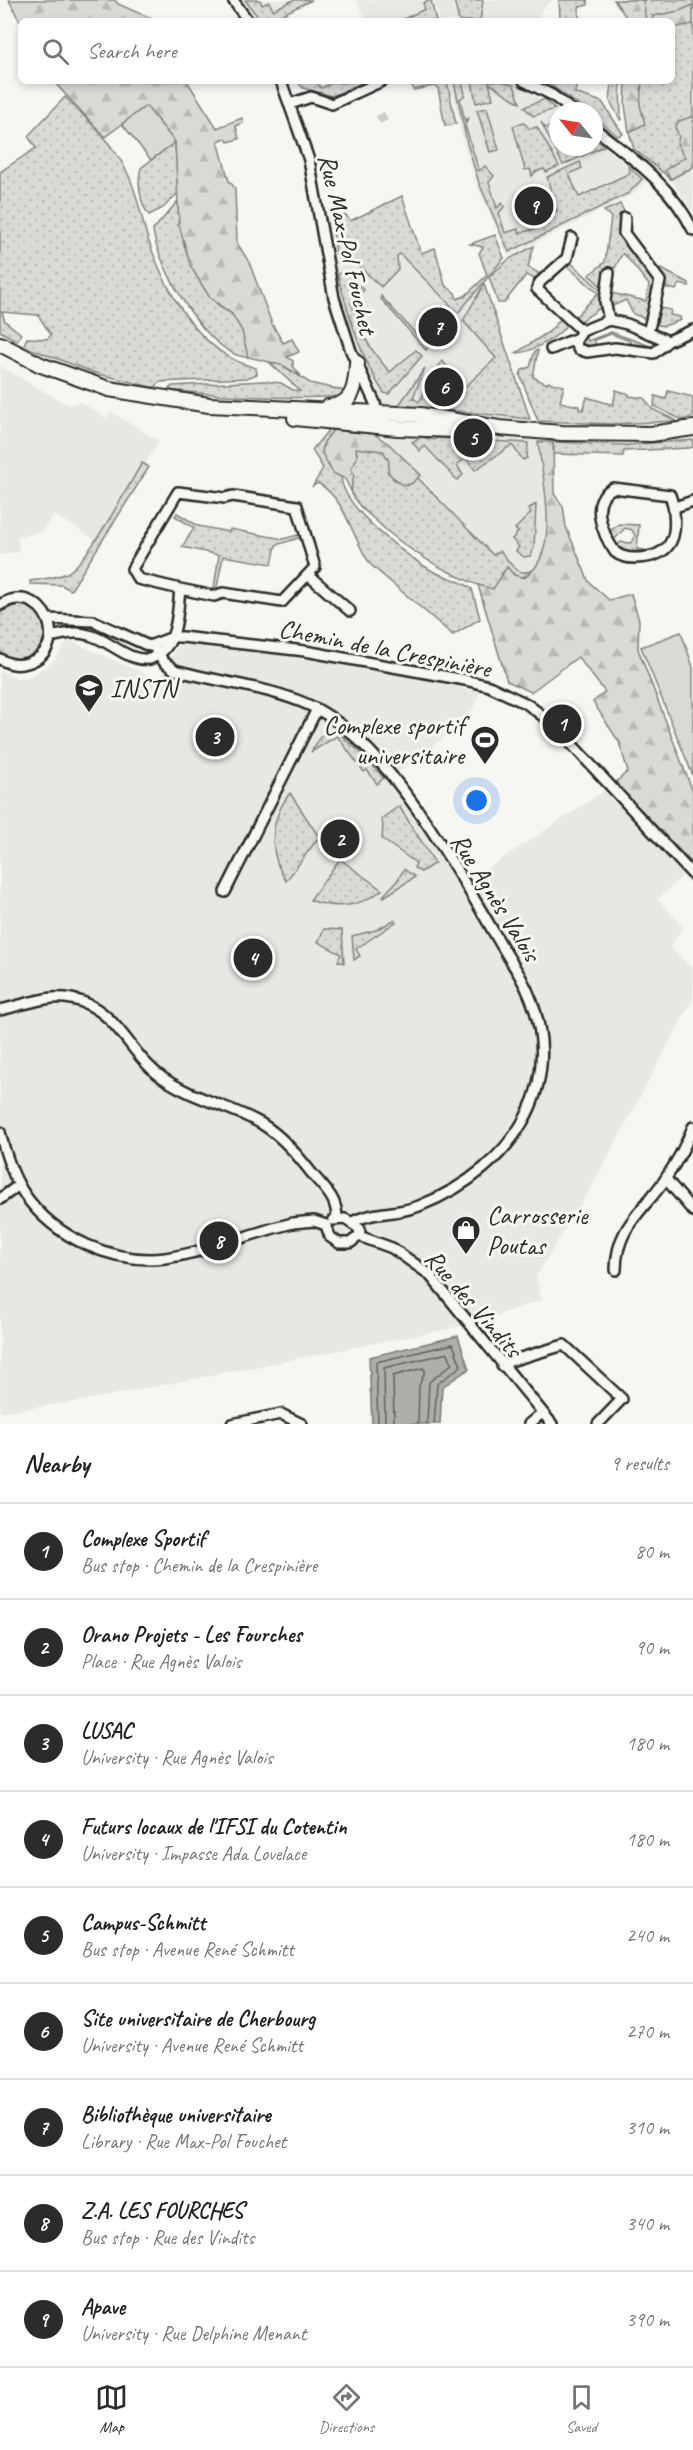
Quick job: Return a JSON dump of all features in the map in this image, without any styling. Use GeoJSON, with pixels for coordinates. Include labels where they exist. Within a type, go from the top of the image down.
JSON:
{"type":"FeatureCollection","features":[{"type":"Feature","properties":{"kind":"main road"},"geometry":{"type":"LineString","coordinates":[[0,344],[59,372],[109,389],[210,405],[232,411],[377,420]]}},
{"type":"Feature","properties":{"kind":"main road"},"geometry":{"type":"LineString","coordinates":[[302,409],[333,407],[348,400],[356,385],[357,363]]}},
{"type":"Feature","properties":{"kind":"main road"},"geometry":{"type":"LineString","coordinates":[[210,405],[302,409],[463,431],[499,428],[614,435],[651,434],[693,428]]}},
{"type":"Feature","properties":{"kind":"street"},"geometry":{"type":"LineString","coordinates":[[234,0],[246,18]]}},
{"type":"Feature","properties":{"kind":"street","name":"Rue Max-Pol Fouchet"},"geometry":{"type":"LineString","coordinates":[[282,84],[311,170],[334,298],[357,363],[372,395],[377,420]]}},
{"type":"Feature","properties":{"kind":"street"},"geometry":{"type":"LineString","coordinates":[[290,104],[311,98],[332,104],[375,84]]}},
{"type":"Feature","properties":{"kind":"street"},"geometry":{"type":"LineString","coordinates":[[530,84],[562,102]]}},
{"type":"Feature","properties":{"kind":"street"},"geometry":{"type":"LineString","coordinates":[[603,135],[662,184],[677,202],[693,230]]}},
{"type":"Feature","properties":{"kind":"street"},"geometry":{"type":"LineString","coordinates":[[625,218],[624,233],[660,281],[648,333]]}},
{"type":"Feature","properties":{"kind":"street"},"geometry":{"type":"LineString","coordinates":[[572,238],[567,258],[540,282],[537,290],[582,331]]}},
{"type":"Feature","properties":{"kind":"street"},"geometry":{"type":"LineString","coordinates":[[609,273],[605,301],[609,320]]}},
{"type":"Feature","properties":{"kind":"street"},"geometry":{"type":"LineString","coordinates":[[551,349],[575,339],[582,331],[609,320],[668,341]]}},
{"type":"Feature","properties":{"kind":"street"},"geometry":{"type":"LineString","coordinates":[[575,339],[576,347],[584,351],[615,348],[652,353],[660,350],[668,341],[693,330]]}},
{"type":"Feature","properties":{"kind":"street"},"geometry":{"type":"LineString","coordinates":[[613,488],[667,493],[675,507],[671,539],[667,547],[659,552],[631,558],[620,556],[613,549],[601,524],[599,509],[604,495],[613,488]]}},
{"type":"Feature","properties":{"kind":"street"},"geometry":{"type":"LineString","coordinates":[[180,491],[297,506],[315,567],[280,603],[223,593],[214,596],[180,589],[138,579],[132,569],[180,491]]}},
{"type":"Feature","properties":{"kind":"street"},"geometry":{"type":"LineString","coordinates":[[675,507],[693,501]]}},
{"type":"Feature","properties":{"kind":"street"},"geometry":{"type":"LineString","coordinates":[[308,575],[350,611]]}},
{"type":"Feature","properties":{"kind":"street"},"geometry":{"type":"LineString","coordinates":[[51,637],[70,633],[88,634],[141,660],[173,637],[180,589]]}},
{"type":"Feature","properties":{"kind":"street"},"geometry":{"type":"LineString","coordinates":[[0,606],[23,600],[38,606],[48,619],[51,637],[47,647],[33,661],[15,664],[0,660]]}},
{"type":"Feature","properties":{"kind":"street"},"geometry":{"type":"LineString","coordinates":[[48,619],[93,621],[156,650]]}},
{"type":"Feature","properties":{"kind":"street","name":"Chemin de la Crespinière"},"geometry":{"type":"LineString","coordinates":[[173,637],[305,651],[489,686],[527,704],[571,743],[693,875]]}},
{"type":"Feature","properties":{"kind":"street","name":"Rue Agnès Valois"},"geometry":{"type":"LineString","coordinates":[[156,650],[175,670],[272,691],[317,709],[345,727],[394,779],[432,832],[530,994],[540,1042],[538,1080],[527,1114],[513,1139],[493,1162],[469,1181],[418,1207],[375,1212],[352,1222]]}},
{"type":"Feature","properties":{"kind":"street"},"geometry":{"type":"LineString","coordinates":[[225,892],[317,709]]}},
{"type":"Feature","properties":{"kind":"street"},"geometry":{"type":"LineString","coordinates":[[0,1010],[28,1001],[55,997],[74,999],[95,1007],[114,1023],[140,1058],[162,1077],[188,1092],[263,1125],[282,1139],[334,1200],[337,1218]]}},
{"type":"Feature","properties":{"kind":"street"},"geometry":{"type":"LineString","coordinates":[[616,1270],[616,1251],[623,1232],[666,1179],[693,1127]]}},
{"type":"Feature","properties":{"kind":"street"},"geometry":{"type":"LineString","coordinates":[[0,1132],[19,1185],[39,1212],[71,1237],[97,1249],[132,1257],[165,1258],[293,1222],[314,1221],[326,1225],[337,1218],[352,1222],[360,1229],[359,1236]]}},
{"type":"Feature","properties":{"kind":"street"},"geometry":{"type":"LineString","coordinates":[[666,1179],[693,1211]]}},
{"type":"Feature","properties":{"kind":"street"},"geometry":{"type":"LineString","coordinates":[[0,1198],[19,1185]]}},
{"type":"Feature","properties":{"kind":"street","name":"Rue des Vindits"},"geometry":{"type":"LineString","coordinates":[[326,1225],[330,1237],[339,1243],[350,1243],[359,1236],[392,1248],[429,1274],[502,1366],[552,1424]]}},
{"type":"Feature","properties":{"kind":"street"},"geometry":{"type":"LineString","coordinates":[[502,1366],[507,1362],[564,1345],[622,1399],[598,1424]]}},
{"type":"Feature","properties":{"kind":"street"},"geometry":{"type":"LineString","coordinates":[[529,1424],[542,1413]]}},
{"type":"Feature","properties":{"kind":"street"},"geometry":{"type":"LineString","coordinates":[[232,1424],[280,1414],[302,1424]]}},
{"type":"Feature","properties":{"kind":"shaded area"},"geometry":{"type":"Polygon","coordinates":[[[234,0],[312,0],[274,18],[246,18],[234,0]]]}},
{"type":"Feature","properties":{"kind":"shaded area"},"geometry":{"type":"Polygon","coordinates":[[[356,0],[553,0],[543,8],[538,18],[437,18],[434,1],[433,5],[405,18],[365,18],[356,0]]]}},
{"type":"Feature","properties":{"kind":"shaded area"},"geometry":{"type":"Polygon","coordinates":[[[451,84],[522,84],[521,87],[549,103],[549,156],[603,156],[603,145],[646,181],[632,195],[508,256],[476,183],[464,145],[451,84]]]}},
{"type":"Feature","properties":{"kind":"shaded area"},"geometry":{"type":"Polygon","coordinates":[[[693,167],[693,213],[671,179],[693,167]]]}},
{"type":"Feature","properties":{"kind":"shaded area"},"geometry":{"type":"Polygon","coordinates":[[[402,196],[421,252],[435,248],[446,288],[455,293],[457,299],[465,296],[482,280],[538,442],[547,516],[543,558],[527,576],[508,569],[497,551],[493,555],[389,444],[377,426],[377,414],[345,335],[321,219],[346,215],[350,221],[402,196]]]}},
{"type":"Feature","properties":{"kind":"shaded area"},"geometry":{"type":"Polygon","coordinates":[[[0,366],[68,405],[80,402],[107,418],[111,412],[159,441],[145,464],[149,467],[101,543],[54,515],[42,531],[17,538],[20,551],[0,555],[0,366]]]}},
{"type":"Feature","properties":{"kind":"shaded area"},"geometry":{"type":"Polygon","coordinates":[[[68,640],[159,680],[180,644],[191,643],[409,673],[410,677],[480,692],[473,709],[443,738],[391,778],[460,887],[604,791],[684,874],[658,899],[683,927],[670,947],[693,969],[693,998],[596,1179],[536,1276],[542,1300],[468,1325],[81,1401],[0,1412],[0,671],[18,678],[29,677],[55,660],[68,640]]]}},
{"type":"Feature","properties":{"kind":"green space"},"geometry":{"type":"Polygon","coordinates":[[[9,0],[115,0],[118,4],[150,18],[18,18],[9,0]]]}},
{"type":"Feature","properties":{"kind":"green space"},"geometry":{"type":"Polygon","coordinates":[[[245,0],[260,0],[262,5],[269,2],[273,10],[293,0],[312,0],[274,18],[259,18],[245,0]]]}},
{"type":"Feature","properties":{"kind":"green space"},"geometry":{"type":"Polygon","coordinates":[[[431,0],[435,18],[406,18],[425,9],[423,3],[431,0]]]}},
{"type":"Feature","properties":{"kind":"green space"},"geometry":{"type":"Polygon","coordinates":[[[454,0],[483,0],[480,18],[458,18],[454,0]]]}},
{"type":"Feature","properties":{"kind":"green space"},"geometry":{"type":"Polygon","coordinates":[[[559,0],[587,0],[588,5],[579,7],[579,18],[560,17],[559,0]]]}},
{"type":"Feature","properties":{"kind":"green space"},"geometry":{"type":"Polygon","coordinates":[[[614,0],[643,0],[646,18],[627,18],[614,0]]]}},
{"type":"Feature","properties":{"kind":"green space"},"geometry":{"type":"Polygon","coordinates":[[[621,0],[693,0],[693,167],[671,179],[634,149],[629,132],[635,129],[632,84],[675,84],[675,18],[632,18],[621,0]]]}},
{"type":"Feature","properties":{"kind":"green space"},"geometry":{"type":"Polygon","coordinates":[[[693,5],[693,24],[675,27],[675,18],[653,18],[653,16],[679,11],[693,5]]]}},
{"type":"Feature","properties":{"kind":"green space"},"geometry":{"type":"Polygon","coordinates":[[[56,84],[189,84],[217,128],[242,118],[243,123],[236,126],[239,139],[228,142],[226,138],[218,141],[229,181],[235,188],[237,243],[249,262],[272,324],[283,343],[292,339],[299,352],[287,357],[293,361],[293,366],[301,376],[282,365],[248,357],[242,331],[232,314],[210,298],[191,267],[179,225],[175,142],[146,106],[105,137],[56,84]]]}},
{"type":"Feature","properties":{"kind":"green space"},"geometry":{"type":"Polygon","coordinates":[[[300,84],[318,84],[321,88],[330,84],[359,84],[332,96],[303,88],[300,84]]]}},
{"type":"Feature","properties":{"kind":"green space"},"geometry":{"type":"Polygon","coordinates":[[[412,84],[448,84],[456,124],[445,126],[438,88],[434,86],[413,90],[412,84]]]}},
{"type":"Feature","properties":{"kind":"green space"},"geometry":{"type":"Polygon","coordinates":[[[455,84],[463,84],[465,95],[460,99],[465,121],[469,117],[465,125],[479,171],[485,166],[494,176],[489,182],[497,208],[502,203],[504,207],[499,213],[505,233],[518,229],[520,233],[547,225],[544,215],[557,211],[547,177],[580,162],[582,168],[569,174],[579,197],[630,173],[628,166],[642,179],[629,193],[509,252],[479,183],[467,143],[455,84]]]}},
{"type":"Feature","properties":{"kind":"green space"},"geometry":{"type":"Polygon","coordinates":[[[473,84],[489,84],[493,99],[476,103],[473,84]]]}},
{"type":"Feature","properties":{"kind":"green space"},"geometry":{"type":"Polygon","coordinates":[[[491,84],[514,85],[520,103],[491,84]]]}},
{"type":"Feature","properties":{"kind":"green space"},"geometry":{"type":"Polygon","coordinates":[[[549,84],[576,84],[575,93],[602,102],[574,102],[549,84]]]}},
{"type":"Feature","properties":{"kind":"green space"},"geometry":{"type":"Polygon","coordinates":[[[612,84],[620,84],[621,121],[610,101],[612,84]]]}},
{"type":"Feature","properties":{"kind":"green space"},"geometry":{"type":"Polygon","coordinates":[[[626,84],[642,84],[640,105],[645,124],[629,132],[625,105],[626,84]]]}},
{"type":"Feature","properties":{"kind":"green space"},"geometry":{"type":"Polygon","coordinates":[[[65,97],[106,140],[120,159],[136,194],[154,256],[163,277],[186,316],[217,349],[235,360],[256,368],[257,374],[247,378],[159,382],[156,387],[151,387],[95,373],[29,348],[24,344],[27,338],[47,339],[51,335],[38,315],[2,312],[5,321],[21,334],[17,341],[0,331],[0,172],[36,148],[28,136],[65,97]]]}},
{"type":"Feature","properties":{"kind":"green space"},"geometry":{"type":"Polygon","coordinates":[[[545,99],[549,103],[549,111],[533,116],[524,107],[545,99]]]}},
{"type":"Feature","properties":{"kind":"green space"},"geometry":{"type":"Polygon","coordinates":[[[603,104],[623,134],[618,136],[603,124],[603,104]]]}},
{"type":"Feature","properties":{"kind":"green space"},"geometry":{"type":"Polygon","coordinates":[[[146,106],[175,142],[151,160],[122,124],[146,106]]]}},
{"type":"Feature","properties":{"kind":"green space"},"geometry":{"type":"Polygon","coordinates":[[[487,108],[499,150],[490,152],[477,110],[487,108]]]}},
{"type":"Feature","properties":{"kind":"green space"},"geometry":{"type":"Polygon","coordinates":[[[693,116],[693,167],[671,179],[665,170],[685,157],[677,144],[679,137],[675,127],[679,121],[693,116]]]}},
{"type":"Feature","properties":{"kind":"green space"},"geometry":{"type":"Polygon","coordinates":[[[541,122],[545,128],[549,127],[549,138],[541,122]]]}},
{"type":"Feature","properties":{"kind":"green space"},"geometry":{"type":"Polygon","coordinates":[[[524,123],[530,129],[537,127],[549,148],[549,156],[553,156],[559,166],[546,172],[544,169],[535,172],[532,176],[530,169],[525,170],[513,126],[524,123]]]}},
{"type":"Feature","properties":{"kind":"green space"},"geometry":{"type":"Polygon","coordinates":[[[175,142],[178,193],[163,208],[149,215],[140,193],[141,168],[175,142]]]}},
{"type":"Feature","properties":{"kind":"green space"},"geometry":{"type":"Polygon","coordinates":[[[558,156],[582,156],[563,165],[558,156]]]}},
{"type":"Feature","properties":{"kind":"green space"},"geometry":{"type":"Polygon","coordinates":[[[402,196],[421,253],[435,248],[445,285],[455,293],[457,299],[465,296],[487,275],[479,253],[483,247],[470,244],[495,235],[504,258],[458,313],[400,254],[397,256],[398,269],[381,287],[354,262],[336,254],[332,217],[346,215],[350,221],[402,196]]]}},
{"type":"Feature","properties":{"kind":"green space"},"geometry":{"type":"Polygon","coordinates":[[[178,201],[181,230],[188,258],[210,296],[220,307],[236,318],[243,334],[248,357],[233,353],[217,342],[202,326],[187,307],[164,265],[153,230],[178,201]]]}},
{"type":"Feature","properties":{"kind":"green space"},"geometry":{"type":"Polygon","coordinates":[[[620,204],[624,211],[620,235],[657,283],[648,320],[633,314],[626,300],[610,307],[611,293],[646,301],[649,285],[625,255],[622,254],[615,268],[609,267],[604,271],[603,288],[589,275],[605,262],[611,217],[604,211],[620,204]]]}},
{"type":"Feature","properties":{"kind":"green space"},"geometry":{"type":"Polygon","coordinates":[[[534,246],[528,267],[540,274],[537,280],[526,275],[504,303],[498,303],[489,277],[509,259],[534,246]]]}},
{"type":"Feature","properties":{"kind":"green space"},"geometry":{"type":"Polygon","coordinates":[[[569,261],[603,292],[600,308],[581,321],[575,317],[598,293],[566,265],[560,269],[569,261]]]}},
{"type":"Feature","properties":{"kind":"green space"},"geometry":{"type":"Polygon","coordinates":[[[657,267],[689,283],[689,286],[679,284],[676,290],[667,288],[657,267]]]}},
{"type":"Feature","properties":{"kind":"green space"},"geometry":{"type":"Polygon","coordinates":[[[338,274],[349,275],[364,290],[351,302],[366,340],[390,372],[416,350],[422,356],[389,394],[384,393],[376,380],[357,338],[339,280],[338,274]]]}},
{"type":"Feature","properties":{"kind":"green space"},"geometry":{"type":"Polygon","coordinates":[[[484,284],[530,419],[399,405],[425,368],[413,398],[419,402],[442,361],[466,386],[496,358],[463,321],[484,284]]]}},
{"type":"Feature","properties":{"kind":"green space"},"geometry":{"type":"Polygon","coordinates":[[[381,296],[428,347],[426,350],[381,299],[381,296]]]}},
{"type":"Feature","properties":{"kind":"green space"},"geometry":{"type":"Polygon","coordinates":[[[660,308],[671,310],[670,315],[680,317],[681,320],[664,326],[658,325],[656,321],[660,308]]]}},
{"type":"Feature","properties":{"kind":"green space"},"geometry":{"type":"Polygon","coordinates":[[[561,318],[567,323],[559,333],[537,347],[516,353],[550,331],[561,318]]]}},
{"type":"Feature","properties":{"kind":"green space"},"geometry":{"type":"Polygon","coordinates":[[[611,332],[653,347],[655,342],[656,349],[629,347],[630,341],[611,334],[594,340],[597,347],[586,348],[582,341],[585,336],[588,341],[611,332]]]}},
{"type":"Feature","properties":{"kind":"green space"},"geometry":{"type":"Polygon","coordinates":[[[538,350],[533,377],[547,384],[548,382],[564,386],[560,402],[579,406],[579,409],[583,410],[587,397],[613,405],[616,390],[629,394],[629,396],[644,398],[652,409],[677,421],[612,424],[538,421],[520,375],[522,370],[530,367],[535,351],[538,350]]]}},
{"type":"Feature","properties":{"kind":"green space"},"geometry":{"type":"Polygon","coordinates":[[[270,363],[282,365],[310,383],[345,391],[341,396],[298,398],[233,396],[168,390],[172,386],[263,381],[281,383],[300,391],[270,363]]]}},
{"type":"Feature","properties":{"kind":"green space"},"geometry":{"type":"Polygon","coordinates":[[[668,391],[693,397],[693,417],[682,420],[654,406],[655,396],[666,399],[668,391]]]}},
{"type":"Feature","properties":{"kind":"green space"},"geometry":{"type":"Polygon","coordinates":[[[329,429],[333,430],[322,447],[328,465],[341,477],[345,490],[364,517],[394,544],[434,572],[459,581],[472,589],[480,619],[453,635],[371,565],[336,500],[318,483],[313,486],[323,468],[312,450],[329,429]]]}},
{"type":"Feature","properties":{"kind":"green space"},"geometry":{"type":"Polygon","coordinates":[[[333,430],[374,434],[389,444],[421,475],[411,484],[403,485],[388,473],[389,461],[383,451],[356,448],[357,458],[351,468],[354,474],[351,491],[345,479],[333,473],[322,453],[324,442],[333,430]]]}},
{"type":"Feature","properties":{"kind":"green space"},"geometry":{"type":"Polygon","coordinates":[[[421,437],[435,440],[436,438],[528,443],[527,458],[523,460],[512,445],[475,470],[466,458],[457,465],[463,475],[457,480],[425,446],[420,451],[412,442],[421,437]]]}},
{"type":"Feature","properties":{"kind":"green space"},"geometry":{"type":"Polygon","coordinates":[[[693,440],[693,447],[689,448],[624,451],[623,456],[554,454],[553,442],[627,445],[693,440]]]}},
{"type":"Feature","properties":{"kind":"green space"},"geometry":{"type":"Polygon","coordinates":[[[538,442],[553,442],[554,494],[563,506],[566,527],[589,582],[609,600],[631,594],[639,620],[638,649],[693,792],[693,864],[615,783],[628,771],[619,742],[593,702],[605,692],[578,657],[531,692],[507,681],[478,585],[493,589],[507,567],[514,575],[524,578],[536,567],[543,552],[547,515],[538,442]]]}},
{"type":"Feature","properties":{"kind":"green space"},"geometry":{"type":"Polygon","coordinates":[[[356,448],[383,451],[388,458],[393,479],[407,486],[418,478],[493,555],[500,551],[518,570],[527,572],[533,570],[520,577],[507,568],[500,576],[500,582],[491,590],[459,577],[414,552],[387,531],[354,498],[351,469],[357,456],[356,448]]]}},
{"type":"Feature","properties":{"kind":"green space"},"geometry":{"type":"Polygon","coordinates":[[[142,463],[149,467],[71,590],[61,585],[30,584],[30,581],[63,575],[76,566],[118,505],[142,463]]]}},
{"type":"Feature","properties":{"kind":"green space"},"geometry":{"type":"Polygon","coordinates":[[[536,504],[534,548],[530,556],[524,557],[516,551],[519,547],[512,539],[518,532],[515,529],[531,513],[528,509],[536,504]]]}},
{"type":"Feature","properties":{"kind":"green space"},"geometry":{"type":"Polygon","coordinates":[[[177,513],[198,526],[229,532],[230,529],[283,539],[302,534],[302,537],[276,545],[272,564],[223,556],[217,587],[214,588],[219,555],[182,547],[194,528],[175,516],[177,513]]]}},
{"type":"Feature","properties":{"kind":"green space"},"geometry":{"type":"Polygon","coordinates":[[[619,524],[639,525],[637,549],[645,550],[628,552],[617,546],[621,542],[631,543],[635,536],[632,530],[625,528],[614,540],[610,531],[619,524]]]}},
{"type":"Feature","properties":{"kind":"green space"},"geometry":{"type":"Polygon","coordinates":[[[20,605],[35,611],[43,621],[45,632],[42,643],[34,653],[24,658],[13,659],[0,652],[0,613],[20,605]]]}},
{"type":"Feature","properties":{"kind":"green space"},"geometry":{"type":"Polygon","coordinates":[[[681,632],[693,667],[693,776],[641,647],[681,632]]]}},
{"type":"Feature","properties":{"kind":"green space"},"geometry":{"type":"Polygon","coordinates":[[[334,729],[384,778],[377,784],[367,770],[364,772],[337,736],[311,752],[321,736],[334,729]]]}},
{"type":"Feature","properties":{"kind":"green space"},"geometry":{"type":"Polygon","coordinates":[[[290,793],[319,837],[286,881],[276,859],[273,837],[278,814],[290,793]]]}},
{"type":"Feature","properties":{"kind":"green space"},"geometry":{"type":"Polygon","coordinates":[[[399,806],[435,863],[421,872],[414,868],[416,863],[382,839],[381,819],[399,806]]]}},
{"type":"Feature","properties":{"kind":"green space"},"geometry":{"type":"Polygon","coordinates":[[[340,859],[382,890],[365,900],[348,905],[329,905],[310,900],[340,859]]]}},
{"type":"Feature","properties":{"kind":"green space"},"geometry":{"type":"Polygon","coordinates":[[[404,869],[415,877],[384,897],[383,896],[397,881],[404,869]]]}},
{"type":"Feature","properties":{"kind":"green space"},"geometry":{"type":"Polygon","coordinates":[[[394,920],[396,922],[356,949],[360,956],[354,960],[352,936],[376,930],[394,920]]]}},
{"type":"Feature","properties":{"kind":"green space"},"geometry":{"type":"Polygon","coordinates":[[[324,929],[342,930],[344,963],[338,961],[341,954],[318,942],[324,929]]]}},
{"type":"Feature","properties":{"kind":"water"},"geometry":{"type":"Polygon","coordinates":[[[458,1336],[469,1369],[442,1387],[440,1424],[372,1424],[369,1357],[458,1336]]]}},
{"type":"Feature","properties":{"kind":"tunnel"},"geometry":{"type":"LineString","coordinates":[[380,114],[384,122]]}},
{"type":"Feature","properties":{"kind":"place","name":"Apave"},"geometry":{"type":"Point","coordinates":[534,206]}},
{"type":"Feature","properties":{"kind":"place","name":"Bibliothèque universitaire"},"geometry":{"type":"Point","coordinates":[438,327]}},
{"type":"Feature","properties":{"kind":"place","name":"Site universitaire de Cherbourg"},"geometry":{"type":"Point","coordinates":[444,387]}},
{"type":"Feature","properties":{"kind":"place","name":"Campus-Schmitt"},"geometry":{"type":"Point","coordinates":[473,438]}},
{"type":"Feature","properties":{"kind":"place","name":"INSTN"},"geometry":{"type":"Point","coordinates":[89,714]}},
{"type":"Feature","properties":{"kind":"place","name":"Complexe Sportif"},"geometry":{"type":"Point","coordinates":[562,724]}},
{"type":"Feature","properties":{"kind":"place","name":"LUSAC"},"geometry":{"type":"Point","coordinates":[215,737]}},
{"type":"Feature","properties":{"kind":"place","name":"Complexe sportif universitaire"},"geometry":{"type":"Point","coordinates":[485,766]}},
{"type":"Feature","properties":{"kind":"place","name":"Orano Projets - Les Fourches"},"geometry":{"type":"Point","coordinates":[340,839]}},
{"type":"Feature","properties":{"kind":"place","name":"Futurs locaux de l'IFSI du Cotentin"},"geometry":{"type":"Point","coordinates":[253,958]}},
{"type":"Feature","properties":{"kind":"place","name":"Z.A. LES FOURCHES"},"geometry":{"type":"Point","coordinates":[219,1241]}},
{"type":"Feature","properties":{"kind":"place","name":"Carrosserie Poutas"},"geometry":{"type":"Point","coordinates":[466,1256]}}]}
